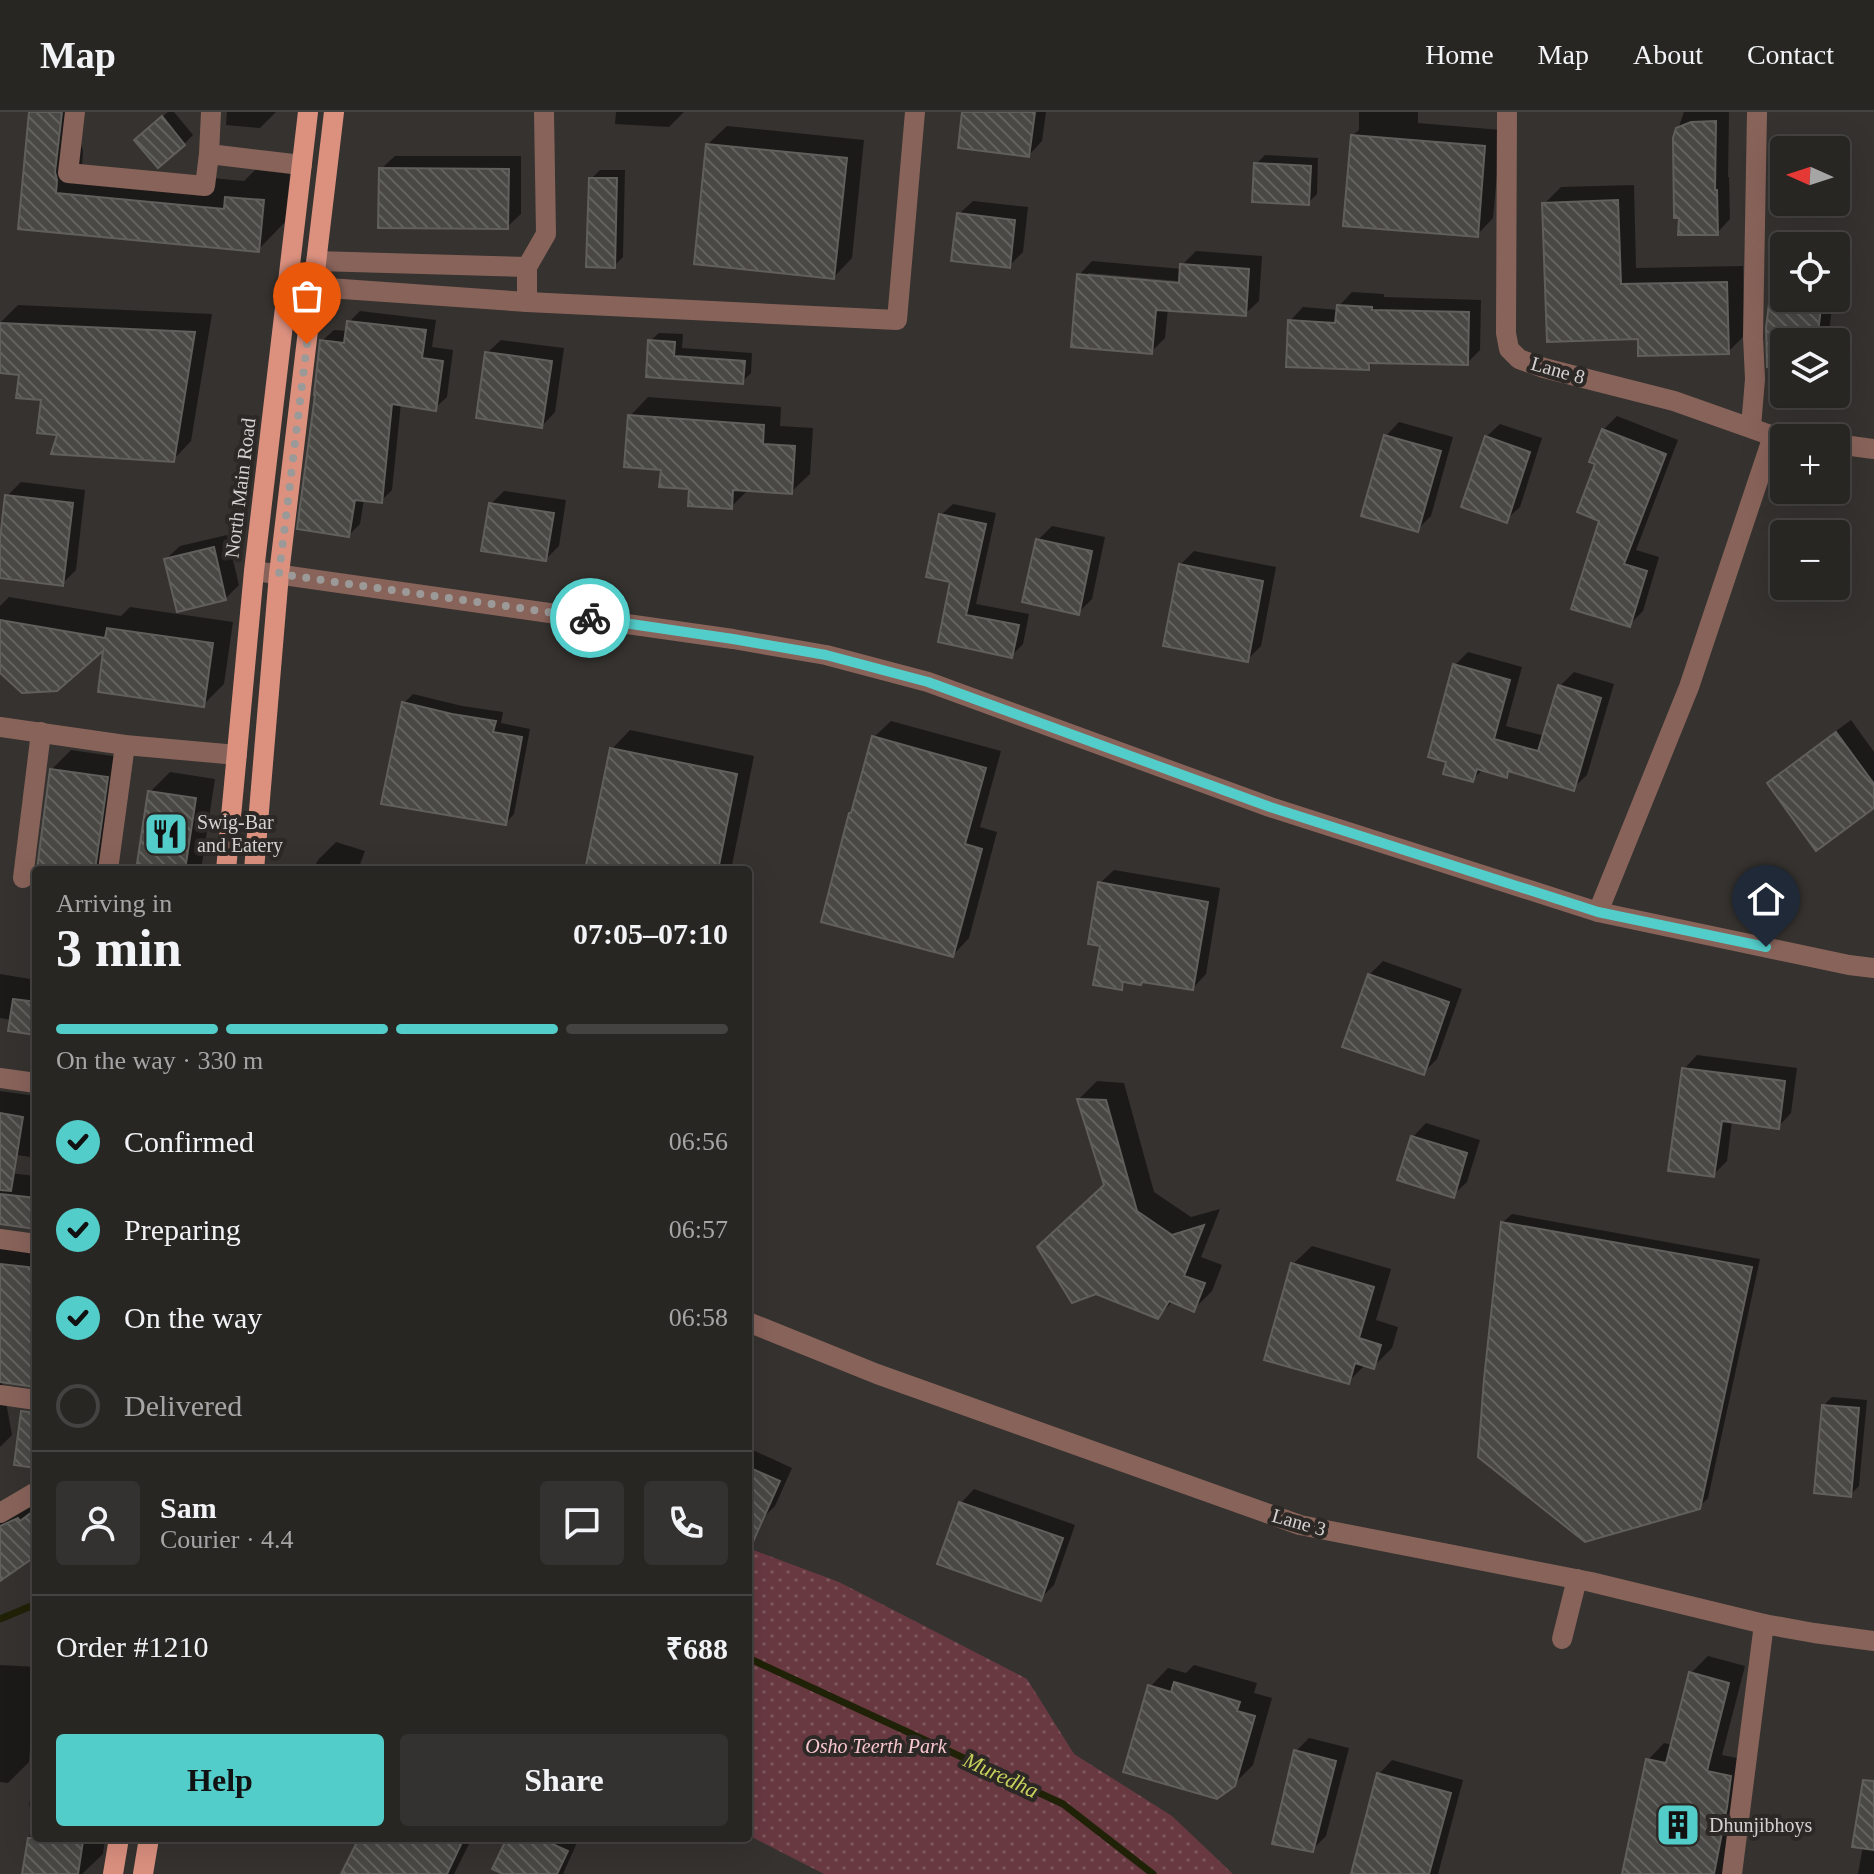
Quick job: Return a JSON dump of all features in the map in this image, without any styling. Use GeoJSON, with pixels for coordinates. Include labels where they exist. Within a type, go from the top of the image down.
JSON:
{"type":"FeatureCollection","features":[{"type":"Feature","properties":{"kind":"main road","name":"North Main Road"},"geometry":{"type":"LineString","coordinates":[[226,866],[254,571],[308,112]]}},
{"type":"Feature","properties":{"kind":"main road"},"geometry":{"type":"LineString","coordinates":[[254,866],[279,574],[334,112]]}},
{"type":"Feature","properties":{"kind":"main road"},"geometry":{"type":"LineString","coordinates":[[113,1874],[118,1842]]}},
{"type":"Feature","properties":{"kind":"main road"},"geometry":{"type":"LineString","coordinates":[[143,1874],[148,1842]]}},
{"type":"Feature","properties":{"kind":"street"},"geometry":{"type":"LineString","coordinates":[[75,112],[68,173],[205,186],[211,112]]}},
{"type":"Feature","properties":{"kind":"street"},"geometry":{"type":"LineString","coordinates":[[527,302],[527,267],[546,234],[544,112]]}},
{"type":"Feature","properties":{"kind":"street"},"geometry":{"type":"LineString","coordinates":[[314,287],[527,302],[897,320],[915,112]]}},
{"type":"Feature","properties":{"kind":"street","name":"Lane 8"},"geometry":{"type":"LineString","coordinates":[[1507,112],[1506,333],[1509,349],[1519,359],[1544,368],[1674,401],[1770,433]]}},
{"type":"Feature","properties":{"kind":"street"},"geometry":{"type":"LineString","coordinates":[[1751,427],[1755,379],[1757,112]]}},
{"type":"Feature","properties":{"kind":"street"},"geometry":{"type":"LineString","coordinates":[[209,154],[302,165]]}},
{"type":"Feature","properties":{"kind":"street"},"geometry":{"type":"LineString","coordinates":[[316,261],[527,267]]}},
{"type":"Feature","properties":{"kind":"street"},"geometry":{"type":"LineString","coordinates":[[1850,446],[1874,449]]}},
{"type":"Feature","properties":{"kind":"street"},"geometry":{"type":"LineString","coordinates":[[1598,912],[1689,687],[1770,469]]}},
{"type":"Feature","properties":{"kind":"street"},"geometry":{"type":"LineString","coordinates":[[254,571],[826,655],[928,682],[1270,807],[1598,912],[1874,968]]}},
{"type":"Feature","properties":{"kind":"street"},"geometry":{"type":"LineString","coordinates":[[0,727],[130,745],[237,755]]}},
{"type":"Feature","properties":{"kind":"street"},"geometry":{"type":"LineString","coordinates":[[23,878],[41,732]]}},
{"type":"Feature","properties":{"kind":"street"},"geometry":{"type":"LineString","coordinates":[[109,866],[130,745]]}},
{"type":"Feature","properties":{"kind":"street"},"geometry":{"type":"LineString","coordinates":[[120,866],[130,745]]}},
{"type":"Feature","properties":{"kind":"street"},"geometry":{"type":"LineString","coordinates":[[0,1078],[32,1082]]}},
{"type":"Feature","properties":{"kind":"street"},"geometry":{"type":"LineString","coordinates":[[0,1239],[32,1243]]}},
{"type":"Feature","properties":{"kind":"street","name":"Lane 3"},"geometry":{"type":"LineString","coordinates":[[752,1324],[877,1374],[1300,1525],[1577,1579],[1764,1624],[1874,1641]]}},
{"type":"Feature","properties":{"kind":"street"},"geometry":{"type":"LineString","coordinates":[[0,1395],[32,1399]]}},
{"type":"Feature","properties":{"kind":"street"},"geometry":{"type":"LineString","coordinates":[[0,1513],[32,1494]]}},
{"type":"Feature","properties":{"kind":"street"},"geometry":{"type":"LineString","coordinates":[[1562,1639],[1577,1579]]}},
{"type":"Feature","properties":{"kind":"street"},"geometry":{"type":"LineString","coordinates":[[1732,1874],[1764,1624]]}},
{"type":"Feature","properties":{"kind":"green space","name":"Osho Teerth Park"},"geometry":{"type":"Polygon","coordinates":[[[752,1549],[839,1582],[1027,1679],[1074,1754],[1172,1816],[1233,1874],[824,1874],[752,1837],[752,1549]]]}},
{"type":"Feature","properties":{"kind":"building"},"geometry":{"type":"Polygon","coordinates":[[[29,112],[62,112],[55,172],[56,193],[224,209],[225,197],[264,200],[259,252],[18,229],[29,112]]]}},
{"type":"Feature","properties":{"kind":"building"},"geometry":{"type":"Polygon","coordinates":[[[962,112],[1035,112],[1029,157],[958,148],[962,112]]]}},
{"type":"Feature","properties":{"kind":"building"},"geometry":{"type":"Polygon","coordinates":[[[162,116],[185,145],[158,168],[134,140],[162,116]]]}},
{"type":"Feature","properties":{"kind":"building"},"geometry":{"type":"Polygon","coordinates":[[[1716,121],[1718,235],[1678,235],[1679,218],[1674,218],[1673,138],[1676,128],[1691,122],[1716,121]]]}},
{"type":"Feature","properties":{"kind":"building"},"geometry":{"type":"Polygon","coordinates":[[[1351,135],[1485,146],[1478,237],[1343,226],[1351,135]]]}},
{"type":"Feature","properties":{"kind":"building"},"geometry":{"type":"Polygon","coordinates":[[[706,144],[847,158],[834,279],[694,264],[706,144]]]}},
{"type":"Feature","properties":{"kind":"building"},"geometry":{"type":"Polygon","coordinates":[[[1254,163],[1311,166],[1309,205],[1252,202],[1254,163]]]}},
{"type":"Feature","properties":{"kind":"building"},"geometry":{"type":"Polygon","coordinates":[[[379,168],[509,169],[508,229],[378,228],[379,168]]]}},
{"type":"Feature","properties":{"kind":"building"},"geometry":{"type":"Polygon","coordinates":[[[589,178],[617,178],[615,268],[586,267],[589,178]]]}},
{"type":"Feature","properties":{"kind":"building"},"geometry":{"type":"Polygon","coordinates":[[[1618,200],[1621,284],[1727,282],[1729,354],[1638,356],[1638,339],[1547,342],[1542,203],[1618,200]]]}},
{"type":"Feature","properties":{"kind":"building"},"geometry":{"type":"Polygon","coordinates":[[[957,213],[1015,220],[1010,268],[951,261],[957,213]]]}},
{"type":"Feature","properties":{"kind":"building"},"geometry":{"type":"Polygon","coordinates":[[[1180,264],[1249,269],[1246,316],[1156,310],[1152,354],[1071,347],[1077,274],[1179,283],[1180,264]]]}},
{"type":"Feature","properties":{"kind":"building"},"geometry":{"type":"Polygon","coordinates":[[[1770,295],[1770,312],[1820,312],[1819,328],[1770,328],[1770,367],[1767,367],[1766,328],[1770,295]]]}},
{"type":"Feature","properties":{"kind":"building"},"geometry":{"type":"Polygon","coordinates":[[[1337,305],[1372,307],[1372,310],[1469,312],[1468,365],[1369,363],[1369,370],[1286,367],[1288,320],[1335,323],[1337,305]]]}},
{"type":"Feature","properties":{"kind":"building"},"geometry":{"type":"Polygon","coordinates":[[[347,321],[426,330],[422,358],[443,361],[436,411],[392,404],[382,503],[355,500],[349,537],[297,529],[320,340],[344,343],[347,321]]]}},
{"type":"Feature","properties":{"kind":"building"},"geometry":{"type":"Polygon","coordinates":[[[0,323],[195,332],[174,462],[51,454],[57,435],[37,433],[41,400],[16,398],[19,375],[0,373],[0,323]]]}},
{"type":"Feature","properties":{"kind":"building"},"geometry":{"type":"Polygon","coordinates":[[[648,340],[675,342],[674,356],[745,361],[743,384],[646,377],[648,340]]]}},
{"type":"Feature","properties":{"kind":"building"},"geometry":{"type":"Polygon","coordinates":[[[485,352],[552,361],[542,428],[476,418],[485,352]]]}},
{"type":"Feature","properties":{"kind":"building"},"geometry":{"type":"Polygon","coordinates":[[[628,415],[764,425],[763,444],[795,446],[792,494],[733,490],[732,509],[688,506],[689,489],[659,487],[661,470],[624,467],[628,415]]]}},
{"type":"Feature","properties":{"kind":"building"},"geometry":{"type":"Polygon","coordinates":[[[1602,429],[1666,454],[1624,564],[1647,571],[1630,627],[1571,609],[1599,521],[1577,512],[1595,464],[1589,462],[1602,429]]]}},
{"type":"Feature","properties":{"kind":"building"},"geometry":{"type":"Polygon","coordinates":[[[1384,435],[1441,451],[1418,532],[1361,516],[1384,435]]]}},
{"type":"Feature","properties":{"kind":"building"},"geometry":{"type":"Polygon","coordinates":[[[1485,436],[1530,452],[1507,523],[1461,507],[1485,436]]]}},
{"type":"Feature","properties":{"kind":"building"},"geometry":{"type":"Polygon","coordinates":[[[5,495],[73,503],[63,586],[0,578],[5,495]]]}},
{"type":"Feature","properties":{"kind":"building"},"geometry":{"type":"Polygon","coordinates":[[[489,503],[554,513],[546,561],[481,551],[489,503]]]}},
{"type":"Feature","properties":{"kind":"building"},"geometry":{"type":"Polygon","coordinates":[[[939,514],[986,524],[966,615],[1019,625],[1012,658],[938,642],[950,582],[926,577],[939,514]]]}},
{"type":"Feature","properties":{"kind":"building"},"geometry":{"type":"Polygon","coordinates":[[[1036,539],[1092,551],[1079,615],[1022,602],[1036,539]]]}},
{"type":"Feature","properties":{"kind":"building"},"geometry":{"type":"Polygon","coordinates":[[[214,547],[226,600],[177,612],[164,559],[214,547]]]}},
{"type":"Feature","properties":{"kind":"building"},"geometry":{"type":"Polygon","coordinates":[[[1179,564],[1263,581],[1248,662],[1163,646],[1179,564]]]}},
{"type":"Feature","properties":{"kind":"building"},"geometry":{"type":"Polygon","coordinates":[[[0,620],[105,638],[107,628],[213,643],[204,707],[98,692],[103,651],[57,691],[22,693],[0,673],[0,620]]]}},
{"type":"Feature","properties":{"kind":"building"},"geometry":{"type":"Polygon","coordinates":[[[1453,664],[1510,680],[1494,739],[1538,751],[1558,685],[1601,698],[1574,791],[1508,771],[1507,778],[1477,769],[1473,782],[1443,774],[1446,762],[1428,757],[1453,664]]]}},
{"type":"Feature","properties":{"kind":"building"},"geometry":{"type":"Polygon","coordinates":[[[402,702],[496,721],[493,732],[522,737],[506,825],[381,804],[402,702]]]}},
{"type":"Feature","properties":{"kind":"building"},"geometry":{"type":"Polygon","coordinates":[[[1836,732],[1874,784],[1874,808],[1816,851],[1767,783],[1836,732]]]}},
{"type":"Feature","properties":{"kind":"building"},"geometry":{"type":"Polygon","coordinates":[[[872,736],[986,768],[965,844],[982,849],[953,957],[821,922],[872,736]]]}},
{"type":"Feature","properties":{"kind":"building"},"geometry":{"type":"Polygon","coordinates":[[[610,748],[737,774],[719,866],[586,866],[610,748]]]}},
{"type":"Feature","properties":{"kind":"building"},"geometry":{"type":"Polygon","coordinates":[[[50,769],[108,777],[96,866],[37,866],[50,769]]]}},
{"type":"Feature","properties":{"kind":"building","name":"Swig-Bar and Eatery"},"geometry":{"type":"Polygon","coordinates":[[[148,791],[196,798],[186,866],[137,866],[148,791]]]}},
{"type":"Feature","properties":{"kind":"building"},"geometry":{"type":"Polygon","coordinates":[[[1098,882],[1208,902],[1193,990],[1142,982],[1141,985],[1123,982],[1122,990],[1093,985],[1100,946],[1088,944],[1098,882]]]}},
{"type":"Feature","properties":{"kind":"building"},"geometry":{"type":"Polygon","coordinates":[[[1368,974],[1449,1002],[1424,1075],[1342,1047],[1368,974]]]}},
{"type":"Feature","properties":{"kind":"building"},"geometry":{"type":"Polygon","coordinates":[[[13,999],[32,1001],[32,1034],[8,1031],[13,999]]]}},
{"type":"Feature","properties":{"kind":"building"},"geometry":{"type":"Polygon","coordinates":[[[1682,1068],[1785,1081],[1779,1129],[1722,1121],[1714,1177],[1668,1171],[1682,1068]]]}},
{"type":"Feature","properties":{"kind":"building"},"geometry":{"type":"Polygon","coordinates":[[[1077,1099],[1106,1100],[1137,1211],[1172,1235],[1204,1225],[1184,1276],[1205,1283],[1194,1312],[1169,1301],[1158,1319],[1096,1294],[1072,1303],[1037,1247],[1104,1185],[1077,1099]]]}},
{"type":"Feature","properties":{"kind":"building"},"geometry":{"type":"Polygon","coordinates":[[[0,1113],[23,1117],[11,1191],[0,1190],[0,1113]]]}},
{"type":"Feature","properties":{"kind":"building"},"geometry":{"type":"Polygon","coordinates":[[[1411,1136],[1467,1153],[1454,1198],[1397,1180],[1411,1136]]]}},
{"type":"Feature","properties":{"kind":"building"},"geometry":{"type":"Polygon","coordinates":[[[0,1194],[32,1198],[32,1228],[0,1224],[0,1194]]]}},
{"type":"Feature","properties":{"kind":"building"},"geometry":{"type":"Polygon","coordinates":[[[1501,1222],[1752,1267],[1700,1509],[1585,1542],[1478,1457],[1501,1222]]]}},
{"type":"Feature","properties":{"kind":"building"},"geometry":{"type":"Polygon","coordinates":[[[1291,1263],[1374,1287],[1359,1338],[1381,1345],[1374,1369],[1355,1363],[1349,1384],[1264,1360],[1291,1263]]]}},
{"type":"Feature","properties":{"kind":"building"},"geometry":{"type":"Polygon","coordinates":[[[0,1264],[32,1268],[32,1386],[0,1382],[0,1264]]]}},
{"type":"Feature","properties":{"kind":"building"},"geometry":{"type":"Polygon","coordinates":[[[1822,1405],[1859,1408],[1851,1497],[1814,1493],[1822,1405]]]}},
{"type":"Feature","properties":{"kind":"building"},"geometry":{"type":"Polygon","coordinates":[[[21,1411],[32,1412],[32,1467],[14,1465],[21,1411]]]}},
{"type":"Feature","properties":{"kind":"building"},"geometry":{"type":"Polygon","coordinates":[[[752,1469],[780,1481],[752,1544],[752,1469]]]}},
{"type":"Feature","properties":{"kind":"building"},"geometry":{"type":"Polygon","coordinates":[[[959,1502],[1063,1538],[1041,1601],[937,1564],[959,1502]]]}},
{"type":"Feature","properties":{"kind":"building"},"geometry":{"type":"Polygon","coordinates":[[[32,1512],[32,1559],[0,1581],[0,1526],[18,1518],[20,1521],[32,1512]]]}},
{"type":"Feature","properties":{"kind":"building","name":"Dhunjibhoys"},"geometry":{"type":"Polygon","coordinates":[[[1689,1672],[1729,1683],[1707,1771],[1731,1776],[1714,1874],[1622,1874],[1646,1759],[1666,1763],[1689,1672]]]}},
{"type":"Feature","properties":{"kind":"building"},"geometry":{"type":"Polygon","coordinates":[[[1174,1682],[1240,1702],[1237,1711],[1255,1716],[1235,1786],[1217,1799],[1123,1772],[1148,1685],[1171,1692],[1174,1682]]]}},
{"type":"Feature","properties":{"kind":"building"},"geometry":{"type":"Polygon","coordinates":[[[1294,1750],[1336,1761],[1313,1852],[1272,1844],[1294,1750]]]}},
{"type":"Feature","properties":{"kind":"building"},"geometry":{"type":"Polygon","coordinates":[[[1377,1773],[1451,1793],[1429,1874],[1351,1874],[1377,1773]]]}},
{"type":"Feature","properties":{"kind":"building"},"geometry":{"type":"Polygon","coordinates":[[[1863,1780],[1874,1781],[1874,1850],[1852,1847],[1863,1780]]]}},
{"type":"Feature","properties":{"kind":"building"},"geometry":{"type":"Polygon","coordinates":[[[28,1838],[32,1838],[32,1842],[83,1842],[78,1874],[22,1874],[28,1838]]]}},
{"type":"Feature","properties":{"kind":"building"},"geometry":{"type":"Polygon","coordinates":[[[357,1842],[462,1842],[447,1874],[341,1874],[357,1842]]]}},
{"type":"Feature","properties":{"kind":"building"},"geometry":{"type":"Polygon","coordinates":[[[505,1842],[548,1842],[568,1851],[557,1874],[503,1874],[492,1869],[505,1842]]]}},
{"type":"Feature","properties":{"kind":"waterway","name":"Muredha"},"geometry":{"type":"LineString","coordinates":[[0,1619],[32,1606]]}},
{"type":"Feature","properties":{"kind":"waterway","name":"Muredha"},"geometry":{"type":"LineString","coordinates":[[752,1660],[1063,1804],[1153,1874]]}},
{"type":"Feature","properties":{"kind":"way so far"},"geometry":{"type":"LineString","coordinates":[[307,344],[279,574],[590,618]]}},
{"type":"Feature","properties":{"kind":"place","name":"Swig-Bar and Eatery"},"geometry":{"type":"Point","coordinates":[166,834]}},
{"type":"Feature","properties":{"kind":"place","name":"Dhunjibhoys"},"geometry":{"type":"Point","coordinates":[1678,1825]}},
{"type":"Feature","properties":{"kind":"route"},"geometry":{"type":"LineString","coordinates":[[590,618],[826,655],[928,682],[1270,807],[1598,912],[1766,947]]}}]}
